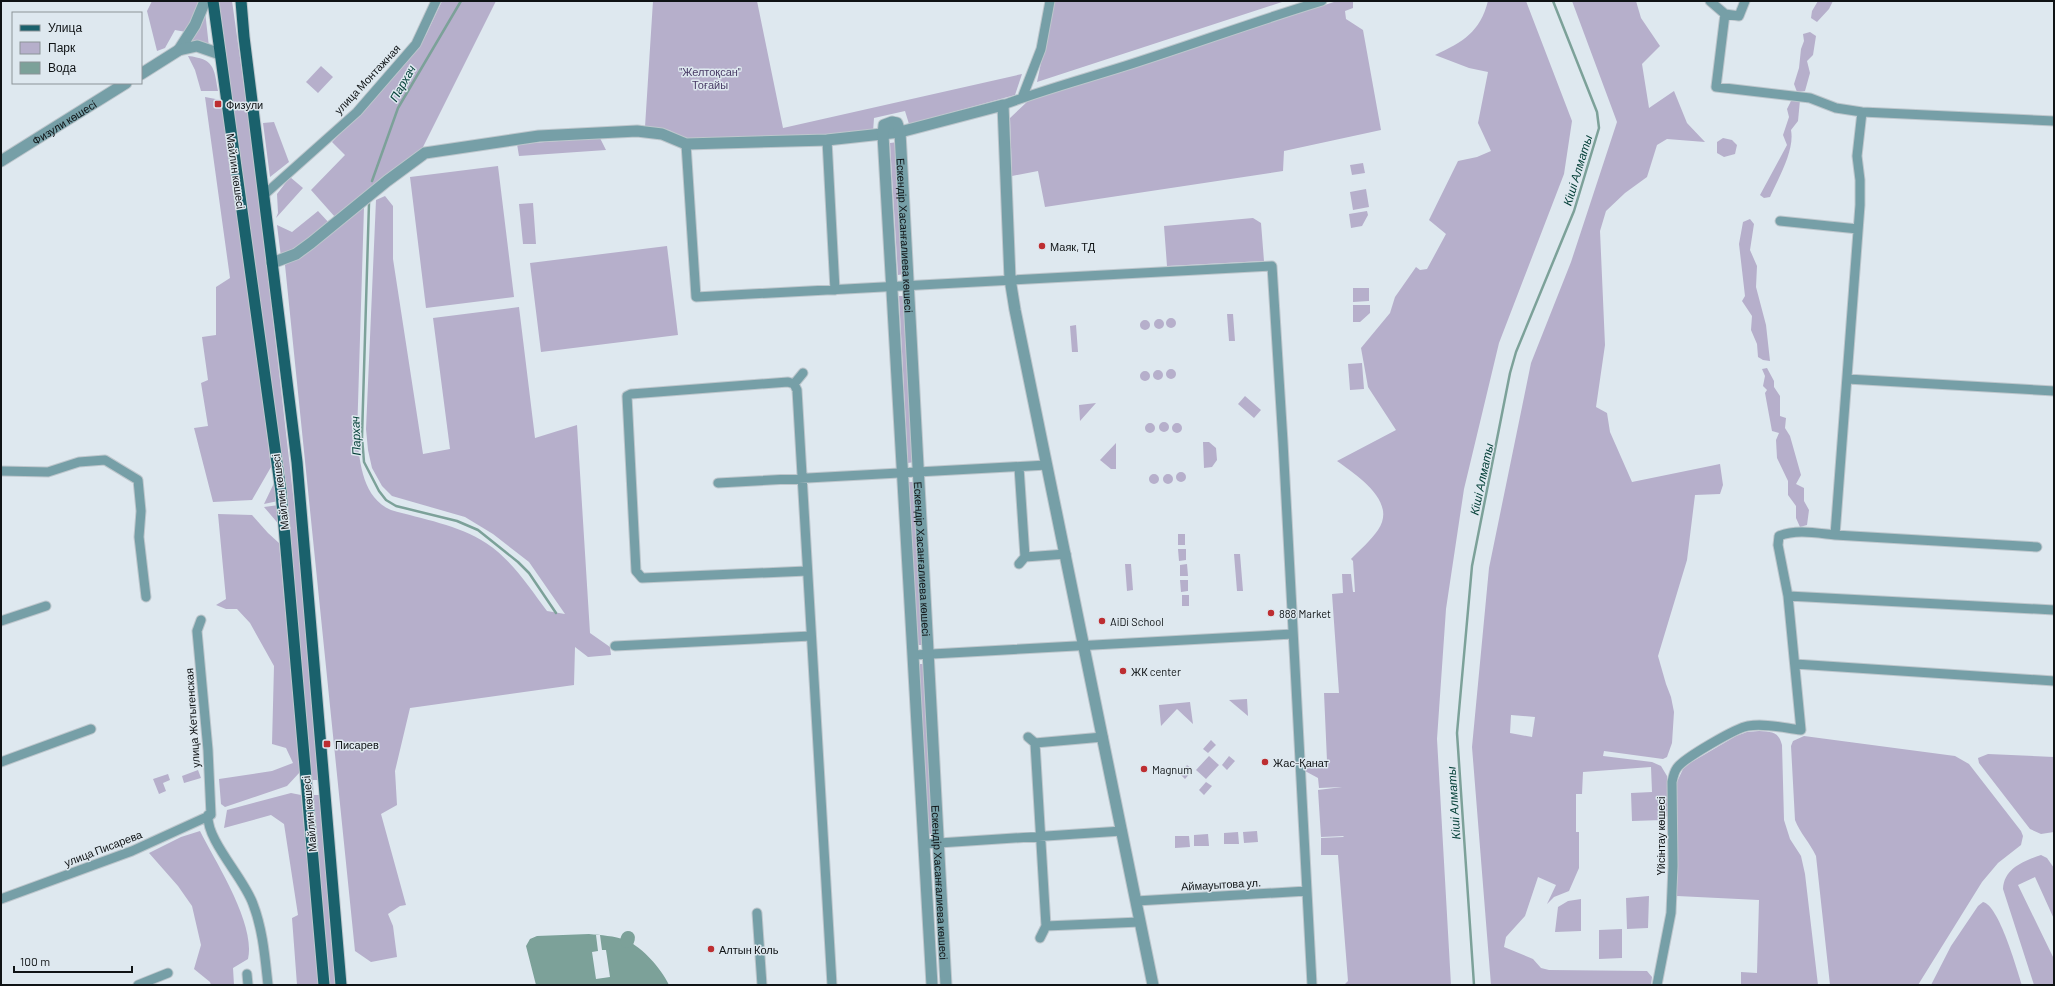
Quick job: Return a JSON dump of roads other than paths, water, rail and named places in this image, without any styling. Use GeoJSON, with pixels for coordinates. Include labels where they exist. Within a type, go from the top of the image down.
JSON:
{"type":"FeatureCollection","features":[{"type":"Feature","properties":{"kind":"main road","name":"Майлин көшесі"},"geometry":{"type":"LineString","coordinates":[[212,1],[281,492],[324,985]]}},
{"type":"Feature","properties":{"kind":"main road","name":"Майлин көшесі"},"geometry":{"type":"LineString","coordinates":[[242,1],[244,37],[265,194],[272,263],[297,462],[341,985]]}},
{"type":"Feature","properties":{"kind":"main road"},"geometry":{"type":"LineString","coordinates":[[307,785],[325,784]]}},
{"type":"Feature","properties":{"kind":"street"},"geometry":{"type":"LineString","coordinates":[[179,50],[195,25],[205,1]]}},
{"type":"Feature","properties":{"kind":"street","name":"улица Монтажная"},"geometry":{"type":"LineString","coordinates":[[265,194],[365,102],[416,44],[436,1]]}},
{"type":"Feature","properties":{"kind":"street"},"geometry":{"type":"LineString","coordinates":[[1022,98],[1041,50],[1050,1]]}},
{"type":"Feature","properties":{"kind":"street"},"geometry":{"type":"LineString","coordinates":[[272,263],[296,254],[387,181],[425,153],[539,136],[637,132],[662,134],[686,144],[827,140],[883,135],[900,132],[1003,105],[1126,66],[1264,18],[1322,1]]}},
{"type":"Feature","properties":{"kind":"street"},"geometry":{"type":"LineString","coordinates":[[1710,1],[1725,14],[1739,16],[1745,1]]}},
{"type":"Feature","properties":{"kind":"street"},"geometry":{"type":"LineString","coordinates":[[1725,14],[1716,87],[1810,98],[1836,108],[1862,112],[2054,121]]}},
{"type":"Feature","properties":{"kind":"street"},"geometry":{"type":"LineString","coordinates":[[142,73],[179,50],[197,46],[220,54]]}},
{"type":"Feature","properties":{"kind":"street","name":"Физули көшесі"},"geometry":{"type":"LineString","coordinates":[[1,161],[124,84]]}},
{"type":"Feature","properties":{"kind":"street"},"geometry":{"type":"LineString","coordinates":[[1003,105],[1010,279],[1153,985]]}},
{"type":"Feature","properties":{"kind":"street"},"geometry":{"type":"LineString","coordinates":[[1835,535],[1858,229],[1860,180],[1857,156],[1862,112]]}},
{"type":"Feature","properties":{"kind":"street","name":"Ескендір Хасанғалиева көшесі"},"geometry":{"type":"LineString","coordinates":[[900,132],[946,985]]}},
{"type":"Feature","properties":{"kind":"street","name":"Ескендір Хасанғалиева көшесі"},"geometry":{"type":"LineString","coordinates":[[883,135],[893,286],[932,985]]}},
{"type":"Feature","properties":{"kind":"street"},"geometry":{"type":"LineString","coordinates":[[827,140],[835,290]]}},
{"type":"Feature","properties":{"kind":"street"},"geometry":{"type":"LineString","coordinates":[[686,144],[696,297],[1272,266],[1312,985]]}},
{"type":"Feature","properties":{"kind":"street"},"geometry":{"type":"LineString","coordinates":[[1780,221],[1858,229]]}},
{"type":"Feature","properties":{"kind":"street"},"geometry":{"type":"LineString","coordinates":[[794,384],[803,373]]}},
{"type":"Feature","properties":{"kind":"street"},"geometry":{"type":"LineString","coordinates":[[1847,379],[2054,391]]}},
{"type":"Feature","properties":{"kind":"street"},"geometry":{"type":"LineString","coordinates":[[807,571],[642,578],[636,571],[626,400],[627,396],[631,394],[788,382],[794,384],[797,390],[832,985]]}},
{"type":"Feature","properties":{"kind":"street"},"geometry":{"type":"LineString","coordinates":[[1,471],[48,472],[79,462],[105,460],[138,480],[141,511],[139,537],[146,597]]}},
{"type":"Feature","properties":{"kind":"street"},"geometry":{"type":"LineString","coordinates":[[718,483],[1047,465]]}},
{"type":"Feature","properties":{"kind":"street"},"geometry":{"type":"LineString","coordinates":[[1019,467],[1025,556],[1019,564]]}},
{"type":"Feature","properties":{"kind":"street"},"geometry":{"type":"LineString","coordinates":[[2037,547],[1806,532],[1786,533],[1779,536],[1778,545],[1788,596],[1795,664],[2054,681]]}},
{"type":"Feature","properties":{"kind":"street"},"geometry":{"type":"LineString","coordinates":[[1025,556],[1066,554]]}},
{"type":"Feature","properties":{"kind":"street"},"geometry":{"type":"LineString","coordinates":[[1788,596],[2054,610]]}},
{"type":"Feature","properties":{"kind":"street"},"geometry":{"type":"LineString","coordinates":[[1,621],[46,606]]}},
{"type":"Feature","properties":{"kind":"street","name":"улица Жетыгенская"},"geometry":{"type":"LineString","coordinates":[[201,620],[197,631],[208,750],[211,832],[246,888],[258,919],[265,954],[268,985]]}},
{"type":"Feature","properties":{"kind":"street"},"geometry":{"type":"LineString","coordinates":[[914,655],[1293,634]]}},
{"type":"Feature","properties":{"kind":"street"},"geometry":{"type":"LineString","coordinates":[[615,646],[811,636]]}},
{"type":"Feature","properties":{"kind":"street","name":"Үйсінтау көшесі"},"geometry":{"type":"LineString","coordinates":[[1657,985],[1671,913],[1672,782],[1674,774],[1678,766],[1732,732],[1747,726],[1761,725],[1801,730],[1795,664]]}},
{"type":"Feature","properties":{"kind":"street"},"geometry":{"type":"LineString","coordinates":[[1,762],[91,729]]}},
{"type":"Feature","properties":{"kind":"street"},"geometry":{"type":"LineString","coordinates":[[1040,938],[1046,926],[1041,836],[1032,740],[1103,737]]}},
{"type":"Feature","properties":{"kind":"street","name":"улица Писарева"},"geometry":{"type":"LineString","coordinates":[[1,899],[132,851],[210,815]]}},
{"type":"Feature","properties":{"kind":"street"},"geometry":{"type":"LineString","coordinates":[[924,844],[1122,831]]}},
{"type":"Feature","properties":{"kind":"street","name":"Аймауытова ул."},"geometry":{"type":"LineString","coordinates":[[1136,901],[1307,891]]}},
{"type":"Feature","properties":{"kind":"street"},"geometry":{"type":"LineString","coordinates":[[757,913],[762,985]]}},
{"type":"Feature","properties":{"kind":"street"},"geometry":{"type":"LineString","coordinates":[[1046,926],[1140,922]]}},
{"type":"Feature","properties":{"kind":"street"},"geometry":{"type":"LineString","coordinates":[[138,985],[168,973]]}},
{"type":"Feature","properties":{"kind":"street"},"geometry":{"type":"LineString","coordinates":[[247,974],[248,985]]}},
{"type":"Feature","properties":{"kind":"water"},"geometry":{"type":"Polygon","coordinates":[[[589,934],[603,935],[626,940],[639,948],[651,959],[669,985],[536,985],[526,946],[530,939],[537,936],[589,934]]]}},
{"type":"Feature","properties":{"kind":"waterway","name":"Пархач"},"geometry":{"type":"LineString","coordinates":[[372,181],[398,108],[461,1]]}},
{"type":"Feature","properties":{"kind":"waterway","name":"Кіші Алматы"},"geometry":{"type":"LineString","coordinates":[[1474,985],[1457,733],[1472,566],[1510,373],[1516,352],[1574,211],[1599,128],[1597,112],[1553,1]]}},
{"type":"Feature","properties":{"kind":"waterway","name":"Пархач"},"geometry":{"type":"LineString","coordinates":[[369,203],[362,437],[364,462],[379,491],[386,500],[396,506],[457,521],[478,530],[518,562],[529,573],[556,613]]}},
{"type":"Feature","properties":{"kind":"place","name":"Физули"},"geometry":{"type":"Point","coordinates":[218,104]}},
{"type":"Feature","properties":{"kind":"place","name":"Маяк, ТД"},"geometry":{"type":"Point","coordinates":[1042,246]}},
{"type":"Feature","properties":{"kind":"place","name":"888 Market"},"geometry":{"type":"Point","coordinates":[1271,613]}},
{"type":"Feature","properties":{"kind":"place","name":"AiDi School"},"geometry":{"type":"Point","coordinates":[1102,621]}},
{"type":"Feature","properties":{"kind":"place","name":"ЖК center"},"geometry":{"type":"Point","coordinates":[1123,671]}},
{"type":"Feature","properties":{"kind":"place","name":"Писарев"},"geometry":{"type":"Point","coordinates":[327,744]}},
{"type":"Feature","properties":{"kind":"place","name":"Жас-Қанат"},"geometry":{"type":"Point","coordinates":[1265,762]}},
{"type":"Feature","properties":{"kind":"place","name":"Magnum"},"geometry":{"type":"Point","coordinates":[1144,769]}},
{"type":"Feature","properties":{"kind":"place","name":"Алтын Коль"},"geometry":{"type":"Point","coordinates":[711,949]}},
{"type":"Feature","properties":{"kind":"park label","name":"\"Желтоқсан\" Тоғайы"},"geometry":{"type":"Point","coordinates":[710,77]}}]}
